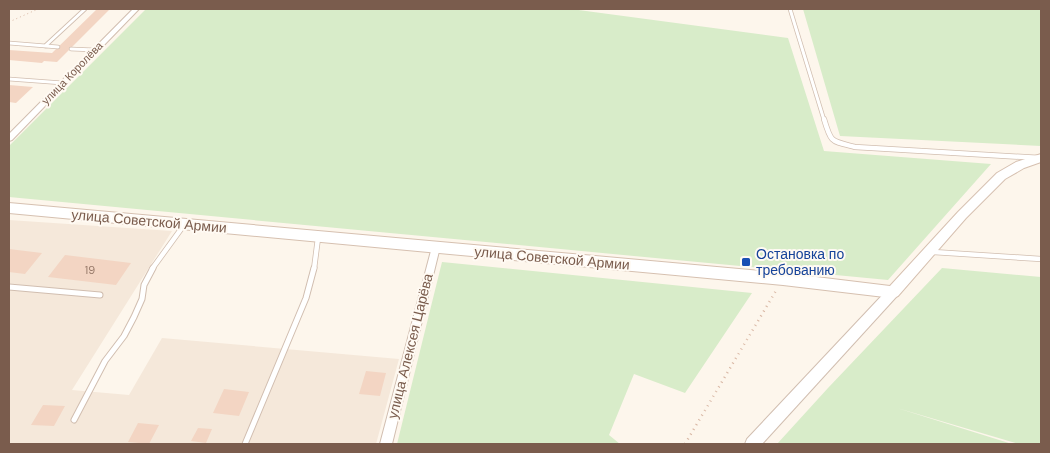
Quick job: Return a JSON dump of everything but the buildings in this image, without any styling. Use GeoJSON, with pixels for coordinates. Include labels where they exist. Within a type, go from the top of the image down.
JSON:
{"type":"FeatureCollection","features":[{"type":"Feature","properties":{"kind":"main road"},"geometry":{"type":"LineString","coordinates":[[893,292],[1001,176],[1020,165],[1041,158]]}},
{"type":"Feature","properties":{"kind":"main road","name":"улица Советской Армии"},"geometry":{"type":"LineString","coordinates":[[9,208],[782,279],[893,292]]}},
{"type":"Feature","properties":{"kind":"street","name":"улица Королёва"},"geometry":{"type":"LineString","coordinates":[[9,138],[136,9]]}},
{"type":"Feature","properties":{"kind":"street","name":"улица Алексея Царёва"},"geometry":{"type":"LineString","coordinates":[[386,444],[436,247]]}},
{"type":"Feature","properties":{"kind":"street"},"geometry":{"type":"LineString","coordinates":[[752,444],[893,292]]}},
{"type":"Feature","properties":{"kind":"lane"},"geometry":{"type":"LineString","coordinates":[[45,46],[85,9]]}},
{"type":"Feature","properties":{"kind":"lane"},"geometry":{"type":"LineString","coordinates":[[790,9],[830,136],[834,142],[855,147],[1041,158]]}},
{"type":"Feature","properties":{"kind":"lane"},"geometry":{"type":"LineString","coordinates":[[9,44],[58,48]]}},
{"type":"Feature","properties":{"kind":"lane"},"geometry":{"type":"LineString","coordinates":[[70,49],[95,50]]}},
{"type":"Feature","properties":{"kind":"lane"},"geometry":{"type":"LineString","coordinates":[[9,79],[63,83]]}},
{"type":"Feature","properties":{"kind":"lane"},"geometry":{"type":"LineString","coordinates":[[74,420],[106,361],[124,336],[134,317],[142,299],[144,285],[157,260],[185,224]]}},
{"type":"Feature","properties":{"kind":"lane"},"geometry":{"type":"LineString","coordinates":[[245,444],[306,298],[313,276],[319,236]]}},
{"type":"Feature","properties":{"kind":"lane"},"geometry":{"type":"LineString","coordinates":[[930,251],[1041,259]]}},
{"type":"Feature","properties":{"kind":"lane"},"geometry":{"type":"LineString","coordinates":[[9,287],[100,295]]}},
{"type":"Feature","properties":{"kind":"path"},"geometry":{"type":"LineString","coordinates":[[9,22],[38,9]]}},
{"type":"Feature","properties":{"kind":"path"},"geometry":{"type":"LineString","coordinates":[[685,444],[782,279]]}},
{"type":"Feature","properties":{"kind":"shaded area"},"geometry":{"type":"Polygon","coordinates":[[[9,220],[172,231],[72,390],[129,395],[162,338],[399,359],[376,444],[9,444],[9,220]]]}},
{"type":"Feature","properties":{"kind":"green space"},"geometry":{"type":"Polygon","coordinates":[[[146,9],[571,9],[788,38],[824,151],[991,164],[888,280],[9,197],[9,146],[146,9]]]}},
{"type":"Feature","properties":{"kind":"green space"},"geometry":{"type":"Polygon","coordinates":[[[803,9],[1041,9],[1041,146],[840,136],[803,9]]]}},
{"type":"Feature","properties":{"kind":"green space"},"geometry":{"type":"Polygon","coordinates":[[[442,262],[752,293],[685,393],[634,374],[609,435],[620,444],[397,444],[442,262]]]}},
{"type":"Feature","properties":{"kind":"green space"},"geometry":{"type":"Polygon","coordinates":[[[942,268],[1041,277],[1041,444],[1019,444],[897,408],[1012,444],[777,444],[828,388],[942,268]]]}},
{"type":"Feature","properties":{"kind":"place","name":"Остановка по требованию"},"geometry":{"type":"Point","coordinates":[746,262]}}]}
